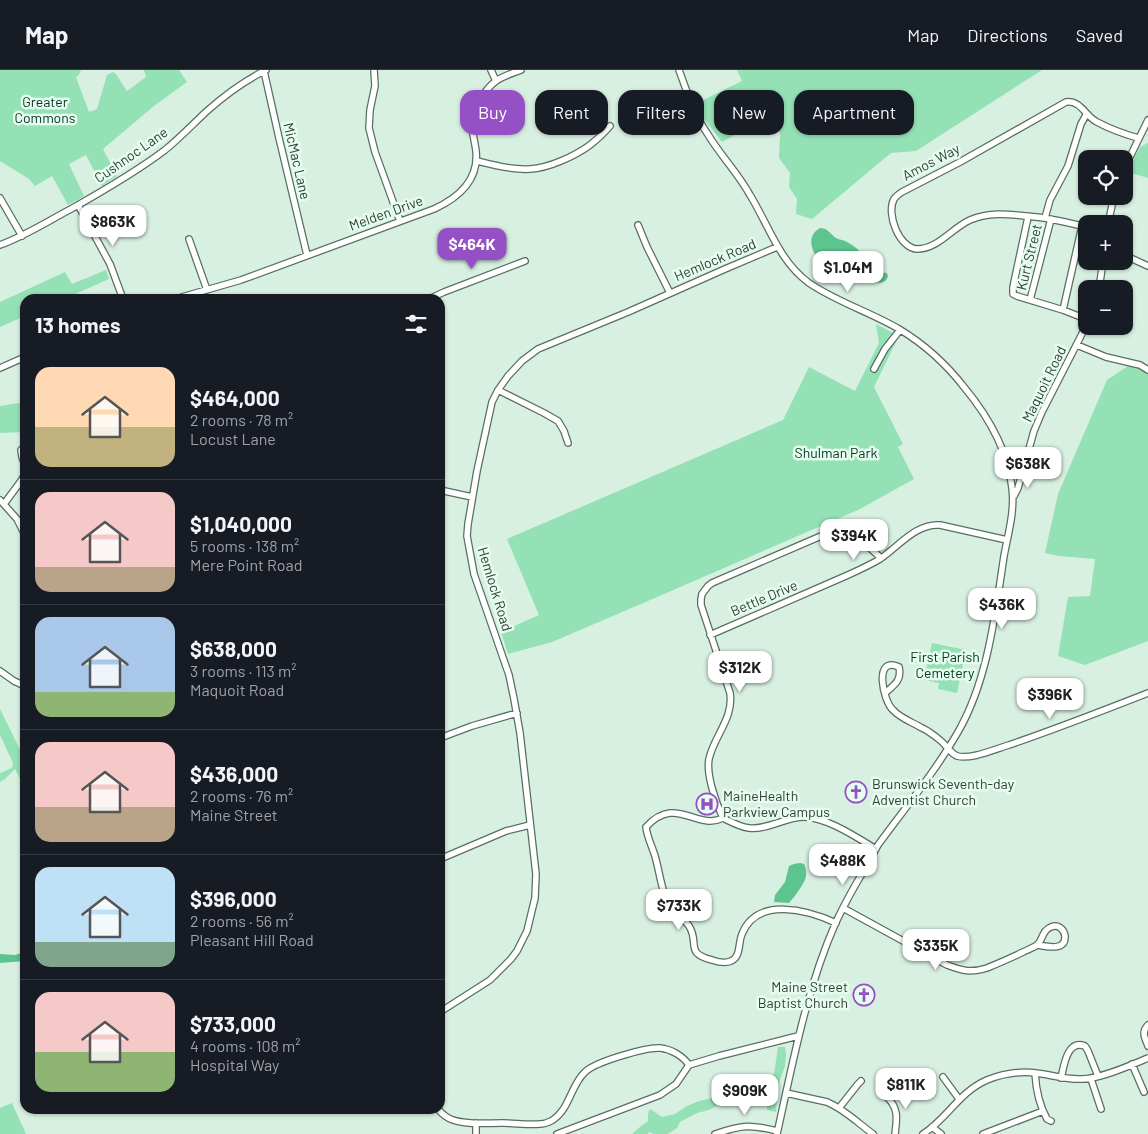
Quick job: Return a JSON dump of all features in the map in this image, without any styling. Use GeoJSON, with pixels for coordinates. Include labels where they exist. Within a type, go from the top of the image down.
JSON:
{"type":"FeatureCollection","features":[{"type":"Feature","properties":{"kind":"street","name":"Cushnoc Lane"},"geometry":{"type":"LineString","coordinates":[[0,245],[22,236],[129,175],[175,141],[222,98],[265,70]]}},
{"type":"Feature","properties":{"kind":"street","name":"MicMac Lane"},"geometry":{"type":"LineString","coordinates":[[265,70],[307,255]]}},
{"type":"Feature","properties":{"kind":"street"},"geometry":{"type":"LineString","coordinates":[[374,70],[374,86],[369,122],[370,134],[400,221]]}},
{"type":"Feature","properties":{"kind":"street"},"geometry":{"type":"LineString","coordinates":[[491,70],[496,81]]}},
{"type":"Feature","properties":{"kind":"street"},"geometry":{"type":"LineString","coordinates":[[521,70],[496,81],[482,97],[472,123],[477,161],[502,167],[539,168],[582,150],[610,126]]}},
{"type":"Feature","properties":{"kind":"street"},"geometry":{"type":"LineString","coordinates":[[679,70],[705,130],[746,187],[777,247],[793,269],[810,283],[900,330],[930,351],[961,383],[982,411],[1000,443],[1008,464],[1013,498],[988,648],[980,682],[967,715],[948,749],[876,849],[836,923],[823,954],[798,1036],[777,1132],[754,1126],[746,1126],[715,1134]]}},
{"type":"Feature","properties":{"kind":"street","name":"Amos Way"},"geometry":{"type":"LineString","coordinates":[[1078,226],[1048,218],[996,214],[978,217],[961,225],[934,244],[925,248],[915,248],[906,244],[898,234],[894,222],[892,203],[894,198],[902,192],[960,162],[1061,104],[1071,101],[1076,103],[1086,115],[1096,122],[1138,138]]}},
{"type":"Feature","properties":{"kind":"street","name":"Kurt Street"},"geometry":{"type":"LineString","coordinates":[[1030,300],[1048,218],[1050,200],[1068,166],[1081,124],[1086,115]]}},
{"type":"Feature","properties":{"kind":"street"},"geometry":{"type":"LineString","coordinates":[[1133,150],[1148,120]]}},
{"type":"Feature","properties":{"kind":"street","name":"Melden Drive"},"geometry":{"type":"LineString","coordinates":[[193,294],[241,280],[442,205],[458,195],[468,183],[477,161]]}},
{"type":"Feature","properties":{"kind":"street"},"geometry":{"type":"LineString","coordinates":[[0,198],[22,236]]}},
{"type":"Feature","properties":{"kind":"street"},"geometry":{"type":"LineString","coordinates":[[78,205],[110,264],[121,294]]}},
{"type":"Feature","properties":{"kind":"street"},"geometry":{"type":"LineString","coordinates":[[1028,216],[1012,292],[1014,295],[1078,316]]}},
{"type":"Feature","properties":{"kind":"street"},"geometry":{"type":"LineString","coordinates":[[638,225],[647,248],[670,293]]}},
{"type":"Feature","properties":{"kind":"street"},"geometry":{"type":"LineString","coordinates":[[189,239],[207,290]]}},
{"type":"Feature","properties":{"kind":"street","name":"Hemlock Road"},"geometry":{"type":"LineString","coordinates":[[445,1009],[482,986],[511,959],[523,942],[527,932],[536,886],[514,693],[478,587],[471,562],[467,536],[472,497],[492,402],[498,390],[515,368],[538,349],[777,247]]}},
{"type":"Feature","properties":{"kind":"street"},"geometry":{"type":"LineString","coordinates":[[1063,310],[1078,251]]}},
{"type":"Feature","properties":{"kind":"street"},"geometry":{"type":"LineString","coordinates":[[1133,259],[1148,266]]}},
{"type":"Feature","properties":{"kind":"street"},"geometry":{"type":"LineString","coordinates":[[440,294],[525,261]]}},
{"type":"Feature","properties":{"kind":"street"},"geometry":{"type":"LineString","coordinates":[[874,369],[885,349],[900,330]]}},
{"type":"Feature","properties":{"kind":"street","name":"Maquoit Road"},"geometry":{"type":"LineString","coordinates":[[1013,498],[1018,488],[1042,412],[1082,335]]}},
{"type":"Feature","properties":{"kind":"street"},"geometry":{"type":"LineString","coordinates":[[1077,345],[1106,356],[1140,365],[1148,370]]}},
{"type":"Feature","properties":{"kind":"street"},"geometry":{"type":"LineString","coordinates":[[0,368],[20,359]]}},
{"type":"Feature","properties":{"kind":"street"},"geometry":{"type":"LineString","coordinates":[[498,390],[558,420],[568,443]]}},
{"type":"Feature","properties":{"kind":"street"},"geometry":{"type":"LineString","coordinates":[[1008,464],[1019,463],[1027,455]]}},
{"type":"Feature","properties":{"kind":"street"},"geometry":{"type":"LineString","coordinates":[[1010,475],[1022,472]]}},
{"type":"Feature","properties":{"kind":"street"},"geometry":{"type":"LineString","coordinates":[[20,482],[2,502],[20,525]]}},
{"type":"Feature","properties":{"kind":"street"},"geometry":{"type":"LineString","coordinates":[[445,491],[472,497]]}},
{"type":"Feature","properties":{"kind":"street","name":"Bettle Drive"},"geometry":{"type":"LineString","coordinates":[[710,635],[848,576],[881,558],[921,528],[930,525],[940,525],[1007,540]]}},
{"type":"Feature","properties":{"kind":"street"},"geometry":{"type":"LineString","coordinates":[[876,849],[842,830],[815,818],[793,818],[754,828],[744,827],[723,818],[711,782],[709,763],[712,751],[730,711],[731,699],[701,605],[701,599],[708,586],[720,579],[840,529],[853,533],[881,558]]}},
{"type":"Feature","properties":{"kind":"street"},"geometry":{"type":"LineString","coordinates":[[885,693],[893,687],[901,673],[899,667],[894,664],[884,669],[882,674],[882,680],[885,693],[889,706],[893,711],[944,743],[948,749],[958,756],[965,757],[978,755],[1074,722],[1148,693]]}},
{"type":"Feature","properties":{"kind":"street"},"geometry":{"type":"LineString","coordinates":[[0,671],[20,684]]}},
{"type":"Feature","properties":{"kind":"street"},"geometry":{"type":"LineString","coordinates":[[445,736],[517,713]]}},
{"type":"Feature","properties":{"kind":"street"},"geometry":{"type":"LineString","coordinates":[[723,818],[708,822],[672,813],[658,817],[646,827],[665,895],[670,906],[689,927],[695,951],[699,956],[718,962],[732,961],[736,957],[742,934],[747,925],[754,918],[770,910],[797,910],[836,923]]}},
{"type":"Feature","properties":{"kind":"street"},"geometry":{"type":"LineString","coordinates":[[445,857],[506,831],[530,825]]}},
{"type":"Feature","properties":{"kind":"street"},"geometry":{"type":"LineString","coordinates":[[843,908],[947,965],[965,972],[987,968],[1037,945],[1046,929],[1050,927],[1059,927],[1065,934],[1065,940],[1059,946],[1052,948],[1037,945]]}},
{"type":"Feature","properties":{"kind":"street"},"geometry":{"type":"LineString","coordinates":[[1148,1025],[1144,1029],[1144,1033],[1148,1046]]}},
{"type":"Feature","properties":{"kind":"street"},"geometry":{"type":"LineString","coordinates":[[557,1134],[660,1095],[676,1084],[689,1065],[798,1036]]}},
{"type":"Feature","properties":{"kind":"street"},"geometry":{"type":"LineString","coordinates":[[1062,1078],[1069,1053],[1072,1047],[1077,1045],[1085,1046],[1098,1076]]}},
{"type":"Feature","properties":{"kind":"street"},"geometry":{"type":"LineString","coordinates":[[444,1114],[449,1119],[459,1122],[540,1124],[549,1122],[558,1116],[579,1078],[593,1066],[650,1049],[663,1048],[686,1060],[689,1065]]}},
{"type":"Feature","properties":{"kind":"street"},"geometry":{"type":"LineString","coordinates":[[923,1134],[974,1087],[996,1077],[1020,1073],[1035,1073],[1062,1078],[1091,1079],[1148,1058]]}},
{"type":"Feature","properties":{"kind":"street"},"geometry":{"type":"LineString","coordinates":[[1132,1064],[1144,1092]]}},
{"type":"Feature","properties":{"kind":"street"},"geometry":{"type":"LineString","coordinates":[[1035,1073],[1038,1098],[1047,1119],[1051,1121]]}},
{"type":"Feature","properties":{"kind":"street"},"geometry":{"type":"LineString","coordinates":[[943,1077],[959,1099]]}},
{"type":"Feature","properties":{"kind":"street"},"geometry":{"type":"LineString","coordinates":[[1091,1079],[1101,1109]]}},
{"type":"Feature","properties":{"kind":"street"},"geometry":{"type":"LineString","coordinates":[[839,1108],[862,1081]]}},
{"type":"Feature","properties":{"kind":"street"},"geometry":{"type":"LineString","coordinates":[[786,1093],[827,1102],[839,1108],[873,1134]]}},
{"type":"Feature","properties":{"kind":"street"},"geometry":{"type":"LineString","coordinates":[[886,1096],[893,1103],[896,1112],[895,1134]]}},
{"type":"Feature","properties":{"kind":"street"},"geometry":{"type":"LineString","coordinates":[[983,1134],[1043,1111]]}},
{"type":"Feature","properties":{"kind":"street"},"geometry":{"type":"LineString","coordinates":[[476,1123],[476,1134]]}},
{"type":"Feature","properties":{"kind":"street"},"geometry":{"type":"LineString","coordinates":[[932,1127],[941,1134]]}},
{"type":"Feature","properties":{"kind":"green space","name":"Greater Commons"},"geometry":{"type":"Polygon","coordinates":[[[0,70],[81,70],[76,77],[89,112],[97,109],[107,75],[113,72],[127,91],[146,77],[144,70],[179,70],[187,82],[154,106],[103,149],[117,176],[102,186],[86,155],[69,164],[84,196],[68,205],[52,176],[35,186],[29,179],[0,161],[0,70]]]}},
{"type":"Feature","properties":{"kind":"green space"},"geometry":{"type":"Polygon","coordinates":[[[737,70],[1042,70],[916,151],[891,153],[812,219],[796,214],[797,199],[789,187],[790,173],[779,158],[780,135],[784,135],[784,90],[724,90],[742,81],[737,70]]]}},
{"type":"Feature","properties":{"kind":"green space"},"geometry":{"type":"Polygon","coordinates":[[[714,95],[714,132],[704,119],[704,100],[714,95]]]}},
{"type":"Feature","properties":{"kind":"green space"},"geometry":{"type":"Polygon","coordinates":[[[717,135],[735,135],[722,142],[717,135]]]}},
{"type":"Feature","properties":{"kind":"green space"},"geometry":{"type":"Polygon","coordinates":[[[1148,143],[1148,178],[1133,174],[1133,161],[1140,147],[1148,143]]]}},
{"type":"Feature","properties":{"kind":"green space"},"geometry":{"type":"Polygon","coordinates":[[[106,270],[109,279],[75,294],[20,294],[20,318],[0,327],[0,302],[65,272],[72,284],[106,270]]]}},
{"type":"Feature","properties":{"kind":"green space","name":"Shulman Park"},"geometry":{"type":"Polygon","coordinates":[[[876,324],[899,336],[874,387],[903,444],[898,447],[914,479],[860,509],[641,604],[552,642],[508,654],[501,632],[539,615],[507,539],[783,420],[809,367],[855,391],[879,343],[876,324]]]}},
{"type":"Feature","properties":{"kind":"green space"},"geometry":{"type":"Polygon","coordinates":[[[1131,364],[1148,372],[1148,641],[1085,665],[1058,656],[1068,597],[1090,596],[1095,559],[1045,553],[1058,494],[1107,380],[1131,364]]]}},
{"type":"Feature","properties":{"kind":"green space"},"geometry":{"type":"Polygon","coordinates":[[[20,403],[20,432],[0,433],[0,406],[20,403]]]}},
{"type":"Feature","properties":{"kind":"green space","name":"First Parish Cemetery"},"geometry":{"type":"Polygon","coordinates":[[[932,643],[966,650],[957,693],[938,689],[939,683],[924,680],[932,643]]]}},
{"type":"Feature","properties":{"kind":"green space"},"geometry":{"type":"Polygon","coordinates":[[[0,709],[20,750],[20,778],[15,769],[0,782],[0,773],[12,768],[13,763],[0,735],[0,709]]]}},
{"type":"Feature","properties":{"kind":"green space"},"geometry":{"type":"Polygon","coordinates":[[[778,1047],[785,1047],[786,1054],[785,1066],[778,1085],[776,1112],[767,1110],[768,1098],[720,1104],[680,1122],[677,1128],[668,1134],[649,1132],[648,1134],[632,1134],[648,1121],[650,1109],[662,1117],[675,1114],[687,1106],[729,1091],[734,1077],[741,1076],[743,1084],[749,1084],[774,1074],[778,1047]]]}},
{"type":"Feature","properties":{"kind":"green space"},"geometry":{"type":"Polygon","coordinates":[[[12,1103],[26,1134],[0,1134],[0,1108],[12,1103]]]}},
{"type":"Feature","properties":{"kind":"shaded area"},"geometry":{"type":"Polygon","coordinates":[[[820,228],[825,229],[836,238],[846,241],[859,251],[875,271],[887,273],[887,279],[877,283],[847,282],[838,278],[823,265],[813,251],[812,236],[820,228]]]}},
{"type":"Feature","properties":{"kind":"shaded area"},"geometry":{"type":"Polygon","coordinates":[[[800,863],[804,864],[806,875],[805,881],[798,892],[789,903],[774,902],[775,895],[785,882],[789,866],[800,863]]]}},
{"type":"Feature","properties":{"kind":"shaded area"},"geometry":{"type":"Polygon","coordinates":[[[0,954],[20,954],[20,961],[0,963],[0,954]]]}},
{"type":"Feature","properties":{"kind":"place","name":"Brunswick Seventh-day Adventist Church"},"geometry":{"type":"Point","coordinates":[856,792]}},
{"type":"Feature","properties":{"kind":"place","name":"MaineHealth Parkview Campus"},"geometry":{"type":"Point","coordinates":[707,804]}},
{"type":"Feature","properties":{"kind":"place","name":"Maine Street Baptist Church"},"geometry":{"type":"Point","coordinates":[864,995]}}]}
